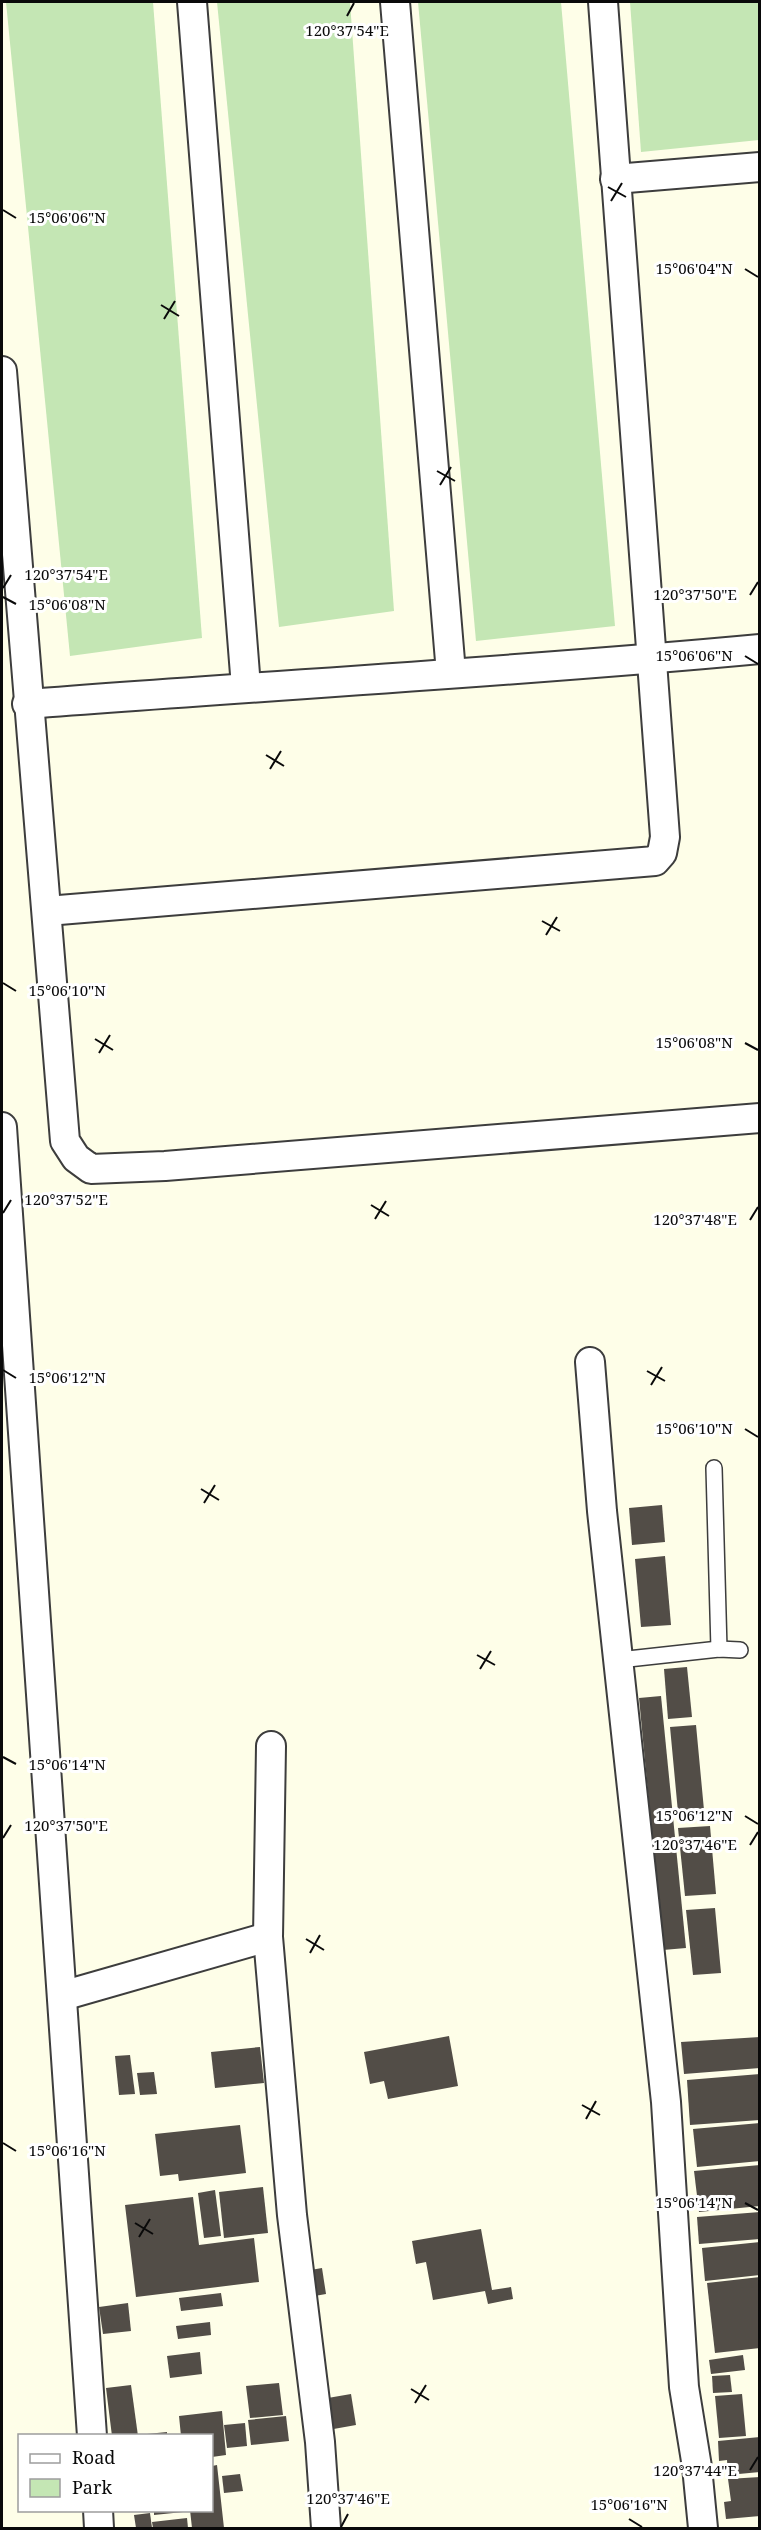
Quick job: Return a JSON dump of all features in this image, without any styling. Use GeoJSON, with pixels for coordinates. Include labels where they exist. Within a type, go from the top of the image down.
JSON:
{"type":"FeatureCollection","features":[{"type":"Feature","properties":{"kind":"street"},"geometry":{"type":"LineString","coordinates":[[192,2],[246,687]]}},
{"type":"Feature","properties":{"kind":"street"},"geometry":{"type":"LineString","coordinates":[[395,2],[451,673]]}},
{"type":"Feature","properties":{"kind":"street"},"geometry":{"type":"LineString","coordinates":[[47,911],[655,861],[662,853],[666,837],[603,2]]}},
{"type":"Feature","properties":{"kind":"street"},"geometry":{"type":"LineString","coordinates":[[615,179],[759,167]]}},
{"type":"Feature","properties":{"kind":"street"},"geometry":{"type":"LineString","coordinates":[[2,371],[27,704],[47,911],[65,1141],[76,1158],[91,1169],[165,1166],[759,1118]]}},
{"type":"Feature","properties":{"kind":"street"},"geometry":{"type":"LineString","coordinates":[[27,704],[652,659],[759,649]]}},
{"type":"Feature","properties":{"kind":"street"},"geometry":{"type":"LineString","coordinates":[[2,1127],[8,1315],[62,1996],[92,2434]]}},
{"type":"Feature","properties":{"kind":"street"},"geometry":{"type":"LineString","coordinates":[[590,1362],[602,1511],[666,2102],[684,2387],[697,2467],[703,2529]]}},
{"type":"Feature","properties":{"kind":"street"},"geometry":{"type":"LineString","coordinates":[[271,1746],[268,1937],[292,2215],[319,2431],[326,2529]]}},
{"type":"Feature","properties":{"kind":"street"},"geometry":{"type":"LineString","coordinates":[[62,1996],[268,1937]]}},
{"type":"Feature","properties":{"kind":"street"},"geometry":{"type":"LineString","coordinates":[[98,2512],[99,2529]]}},
{"type":"Feature","properties":{"kind":"lane"},"geometry":{"type":"LineString","coordinates":[[714,1468],[719,1649]]}},
{"type":"Feature","properties":{"kind":"lane"},"geometry":{"type":"LineString","coordinates":[[619,1660],[719,1649],[740,1650]]}},
{"type":"Feature","properties":{"kind":"green space"},"geometry":{"type":"Polygon","coordinates":[[[6,2],[153,2],[202,638],[70,656],[6,2]]]}},
{"type":"Feature","properties":{"kind":"green space"},"geometry":{"type":"Polygon","coordinates":[[[217,2],[350,2],[394,611],[279,627],[217,2]]]}},
{"type":"Feature","properties":{"kind":"green space"},"geometry":{"type":"Polygon","coordinates":[[[418,2],[561,2],[615,626],[476,641],[418,2]]]}},
{"type":"Feature","properties":{"kind":"green space"},"geometry":{"type":"Polygon","coordinates":[[[630,2],[759,2],[759,140],[641,152],[630,2]]]}},
{"type":"Feature","properties":{"kind":"building"},"geometry":{"type":"Polygon","coordinates":[[[662,1505],[665,1542],[632,1545],[629,1508],[662,1505]]]}},
{"type":"Feature","properties":{"kind":"building"},"geometry":{"type":"Polygon","coordinates":[[[665,1556],[671,1625],[641,1627],[635,1559],[665,1556]]]}},
{"type":"Feature","properties":{"kind":"building"},"geometry":{"type":"Polygon","coordinates":[[[687,1667],[692,1717],[668,1719],[664,1669],[687,1667]]]}},
{"type":"Feature","properties":{"kind":"building"},"geometry":{"type":"Polygon","coordinates":[[[661,1696],[686,1948],[663,1950],[639,1698],[661,1696]]]}},
{"type":"Feature","properties":{"kind":"building"},"geometry":{"type":"Polygon","coordinates":[[[696,1725],[704,1810],[678,1812],[670,1727],[696,1725]]]}},
{"type":"Feature","properties":{"kind":"building"},"geometry":{"type":"Polygon","coordinates":[[[710,1826],[716,1894],[685,1896],[678,1828],[710,1826]]]}},
{"type":"Feature","properties":{"kind":"building"},"geometry":{"type":"Polygon","coordinates":[[[715,1908],[721,1973],[693,1975],[686,1910],[715,1908]]]}},
{"type":"Feature","properties":{"kind":"building"},"geometry":{"type":"Polygon","coordinates":[[[449,2036],[458,2086],[388,2099],[384,2081],[370,2084],[364,2052],[449,2036]]]}},
{"type":"Feature","properties":{"kind":"building"},"geometry":{"type":"Polygon","coordinates":[[[760,2037],[760,2068],[684,2074],[681,2042],[760,2037]]]}},
{"type":"Feature","properties":{"kind":"building"},"geometry":{"type":"Polygon","coordinates":[[[260,2047],[264,2083],[215,2088],[211,2052],[260,2047]]]}},
{"type":"Feature","properties":{"kind":"building"},"geometry":{"type":"Polygon","coordinates":[[[130,2055],[135,2094],[119,2095],[115,2056],[130,2055]]]}},
{"type":"Feature","properties":{"kind":"building"},"geometry":{"type":"Polygon","coordinates":[[[154,2072],[157,2094],[140,2095],[137,2073],[154,2072]]]}},
{"type":"Feature","properties":{"kind":"building"},"geometry":{"type":"Polygon","coordinates":[[[760,2074],[760,2120],[690,2125],[687,2080],[760,2074]]]}},
{"type":"Feature","properties":{"kind":"building"},"geometry":{"type":"Polygon","coordinates":[[[760,2123],[760,2161],[697,2167],[693,2129],[760,2123]]]}},
{"type":"Feature","properties":{"kind":"building"},"geometry":{"type":"Polygon","coordinates":[[[240,2125],[246,2173],[179,2181],[178,2174],[160,2176],[155,2134],[240,2125]]]}},
{"type":"Feature","properties":{"kind":"building"},"geometry":{"type":"Polygon","coordinates":[[[760,2165],[760,2206],[699,2212],[694,2171],[760,2165]]]}},
{"type":"Feature","properties":{"kind":"building"},"geometry":{"type":"Polygon","coordinates":[[[263,2187],[268,2233],[224,2238],[219,2192],[263,2187]]]}},
{"type":"Feature","properties":{"kind":"building"},"geometry":{"type":"Polygon","coordinates":[[[215,2190],[221,2236],[204,2238],[198,2193],[215,2190]]]}},
{"type":"Feature","properties":{"kind":"building"},"geometry":{"type":"Polygon","coordinates":[[[193,2197],[199,2245],[254,2238],[259,2282],[136,2297],[125,2205],[193,2197]]]}},
{"type":"Feature","properties":{"kind":"building"},"geometry":{"type":"Polygon","coordinates":[[[760,2212],[760,2239],[699,2244],[697,2217],[760,2212]]]}},
{"type":"Feature","properties":{"kind":"building"},"geometry":{"type":"Polygon","coordinates":[[[481,2229],[492,2290],[511,2287],[513,2299],[488,2304],[485,2291],[433,2300],[426,2262],[416,2264],[412,2241],[481,2229]]]}},
{"type":"Feature","properties":{"kind":"building"},"geometry":{"type":"Polygon","coordinates":[[[760,2242],[760,2275],[705,2281],[702,2248],[760,2242]]]}},
{"type":"Feature","properties":{"kind":"building"},"geometry":{"type":"Polygon","coordinates":[[[322,2268],[326,2294],[309,2297],[305,2271],[322,2268]]]}},
{"type":"Feature","properties":{"kind":"building"},"geometry":{"type":"Polygon","coordinates":[[[760,2277],[760,2348],[715,2353],[707,2283],[760,2277]]]}},
{"type":"Feature","properties":{"kind":"building"},"geometry":{"type":"Polygon","coordinates":[[[221,2293],[223,2306],[181,2311],[179,2298],[221,2293]]]}},
{"type":"Feature","properties":{"kind":"building"},"geometry":{"type":"Polygon","coordinates":[[[128,2303],[131,2331],[103,2334],[99,2307],[128,2303]]]}},
{"type":"Feature","properties":{"kind":"building"},"geometry":{"type":"Polygon","coordinates":[[[210,2322],[211,2335],[178,2339],[176,2326],[210,2322]]]}},
{"type":"Feature","properties":{"kind":"building"},"geometry":{"type":"Polygon","coordinates":[[[200,2352],[202,2374],[170,2378],[167,2356],[200,2352]]]}},
{"type":"Feature","properties":{"kind":"building"},"geometry":{"type":"Polygon","coordinates":[[[743,2355],[745,2370],[711,2374],[709,2360],[743,2355]]]}},
{"type":"Feature","properties":{"kind":"building"},"geometry":{"type":"Polygon","coordinates":[[[730,2375],[732,2392],[713,2393],[712,2376],[730,2375]]]}},
{"type":"Feature","properties":{"kind":"building"},"geometry":{"type":"Polygon","coordinates":[[[279,2383],[283,2415],[250,2418],[246,2386],[279,2383]]]}},
{"type":"Feature","properties":{"kind":"building"},"geometry":{"type":"Polygon","coordinates":[[[131,2385],[138,2434],[112,2434],[106,2388],[131,2385]]]}},
{"type":"Feature","properties":{"kind":"building"},"geometry":{"type":"Polygon","coordinates":[[[351,2394],[356,2425],[328,2430],[322,2399],[351,2394]]]}},
{"type":"Feature","properties":{"kind":"building"},"geometry":{"type":"Polygon","coordinates":[[[742,2394],[746,2436],[719,2438],[715,2396],[742,2394]]]}},
{"type":"Feature","properties":{"kind":"building"},"geometry":{"type":"Polygon","coordinates":[[[222,2411],[226,2455],[213,2457],[213,2434],[181,2434],[179,2416],[222,2411]]]}},
{"type":"Feature","properties":{"kind":"building"},"geometry":{"type":"Polygon","coordinates":[[[286,2416],[289,2441],[251,2445],[248,2420],[286,2416]]]}},
{"type":"Feature","properties":{"kind":"building"},"geometry":{"type":"Polygon","coordinates":[[[245,2423],[247,2446],[227,2448],[224,2425],[245,2423]]]}},
{"type":"Feature","properties":{"kind":"building"},"geometry":{"type":"Polygon","coordinates":[[[760,2437],[760,2472],[728,2475],[727,2460],[719,2461],[718,2441],[760,2437]]]}},
{"type":"Feature","properties":{"kind":"building"},"geometry":{"type":"Polygon","coordinates":[[[217,2465],[224,2528],[192,2528],[190,2512],[213,2512],[213,2466],[217,2465]]]}},
{"type":"Feature","properties":{"kind":"building"},"geometry":{"type":"Polygon","coordinates":[[[240,2474],[243,2491],[224,2493],[222,2476],[240,2474]]]}},
{"type":"Feature","properties":{"kind":"building"},"geometry":{"type":"Polygon","coordinates":[[[760,2477],[760,2516],[726,2519],[724,2502],[731,2501],[728,2479],[760,2477]]]}},
{"type":"Feature","properties":{"kind":"building"},"geometry":{"type":"Polygon","coordinates":[[[154,2512],[183,2512],[154,2515],[154,2512]]]}},
{"type":"Feature","properties":{"kind":"building"},"geometry":{"type":"Polygon","coordinates":[[[150,2513],[152,2528],[136,2528],[134,2515],[150,2513]]]}},
{"type":"Feature","properties":{"kind":"building"},"geometry":{"type":"Polygon","coordinates":[[[187,2518],[188,2528],[153,2528],[152,2522],[187,2518]]]}}]}
